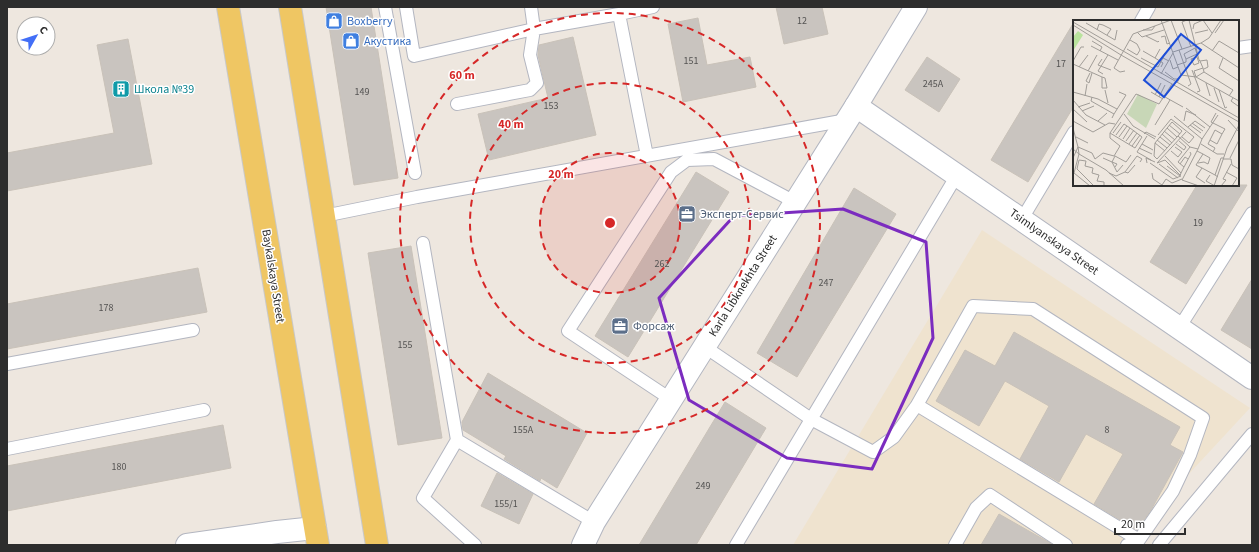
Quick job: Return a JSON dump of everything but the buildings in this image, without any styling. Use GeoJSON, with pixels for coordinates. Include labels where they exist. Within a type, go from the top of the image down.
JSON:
{"type":"FeatureCollection","features":[{"type":"Feature","properties":{"kind":"main road","name":"Baykalskaya Street"},"geometry":{"type":"LineString","coordinates":[[228,7],[317,537]]}},
{"type":"Feature","properties":{"kind":"main road"},"geometry":{"type":"LineString","coordinates":[[290,7],[376,545]]}},
{"type":"Feature","properties":{"kind":"street","name":"Karla Libknekhta Street"},"geometry":{"type":"LineString","coordinates":[[582,545],[594,522],[796,202],[916,7]]}},
{"type":"Feature","properties":{"kind":"street","name":"Tsimlyanskaya Street"},"geometry":{"type":"LineString","coordinates":[[851,113],[957,175],[1252,378]]}},
{"type":"Feature","properties":{"kind":"street"},"geometry":{"type":"LineString","coordinates":[[187,545],[277,532],[317,537]]}},
{"type":"Feature","properties":{"kind":"lane"},"geometry":{"type":"LineString","coordinates":[[385,7],[415,173]]}},
{"type":"Feature","properties":{"kind":"lane"},"geometry":{"type":"LineString","coordinates":[[406,7],[414,56],[534,28],[653,7]]}},
{"type":"Feature","properties":{"kind":"lane"},"geometry":{"type":"LineString","coordinates":[[457,104],[530,90],[537,83],[530,55],[534,28],[531,7]]}},
{"type":"Feature","properties":{"kind":"lane"},"geometry":{"type":"LineString","coordinates":[[1142,20],[1149,7]]}},
{"type":"Feature","properties":{"kind":"lane"},"geometry":{"type":"LineString","coordinates":[[619,14],[647,156]]}},
{"type":"Feature","properties":{"kind":"lane"},"geometry":{"type":"LineString","coordinates":[[1239,48],[1252,46]]}},
{"type":"Feature","properties":{"kind":"lane"},"geometry":{"type":"LineString","coordinates":[[324,216],[417,197],[647,156],[851,113]]}},
{"type":"Feature","properties":{"kind":"lane"},"geometry":{"type":"LineString","coordinates":[[1022,219],[1073,134]]}},
{"type":"Feature","properties":{"kind":"lane"},"geometry":{"type":"LineString","coordinates":[[672,400],[568,331],[672,172],[687,160],[714,159],[796,202]]}},
{"type":"Feature","properties":{"kind":"lane"},"geometry":{"type":"LineString","coordinates":[[736,545],[957,175]]}},
{"type":"Feature","properties":{"kind":"lane"},"geometry":{"type":"LineString","coordinates":[[1179,328],[1252,213]]}},
{"type":"Feature","properties":{"kind":"lane"},"geometry":{"type":"LineString","coordinates":[[423,243],[457,440],[423,498],[475,545]]}},
{"type":"Feature","properties":{"kind":"lane"},"geometry":{"type":"LineString","coordinates":[[704,347],[811,419],[873,452],[894,438],[917,405],[973,306],[1033,309],[1203,418],[1190,455],[1173,491],[1139,540],[1127,545]]}},
{"type":"Feature","properties":{"kind":"lane"},"geometry":{"type":"LineString","coordinates":[[7,364],[193,330]]}},
{"type":"Feature","properties":{"kind":"lane"},"geometry":{"type":"LineString","coordinates":[[917,405],[1139,540]]}},
{"type":"Feature","properties":{"kind":"lane"},"geometry":{"type":"LineString","coordinates":[[7,448],[204,410]]}},
{"type":"Feature","properties":{"kind":"lane"},"geometry":{"type":"LineString","coordinates":[[1159,545],[1252,434]]}},
{"type":"Feature","properties":{"kind":"lane"},"geometry":{"type":"LineString","coordinates":[[457,440],[594,522]]}},
{"type":"Feature","properties":{"kind":"lane"},"geometry":{"type":"LineString","coordinates":[[955,545],[976,508],[990,495],[1066,545]]}},
{"type":"Feature","properties":{"kind":"highlighted area"},"geometry":{"type":"Polygon","coordinates":[[[843,209],[926,242],[933,338],[872,469],[787,458],[689,400],[659,298],[734,216],[843,209]]]}},
{"type":"Feature","properties":{"kind":"shaded area"},"geometry":{"type":"Polygon","coordinates":[[[982,230],[1250,408],[1123,545],[793,545],[982,230]]]}},
{"type":"Feature","properties":{"kind":"place","name":"Boxberry"},"geometry":{"type":"Point","coordinates":[334,21]}},
{"type":"Feature","properties":{"kind":"place","name":"Акустика"},"geometry":{"type":"Point","coordinates":[351,41]}},
{"type":"Feature","properties":{"kind":"place","name":"Школа №39"},"geometry":{"type":"Point","coordinates":[121,89]}},
{"type":"Feature","properties":{"kind":"place","name":"Эксперт-Сервис"},"geometry":{"type":"Point","coordinates":[687,214]}},
{"type":"Feature","properties":{"kind":"place","name":"Форсаж"},"geometry":{"type":"Point","coordinates":[620,326]}}]}
